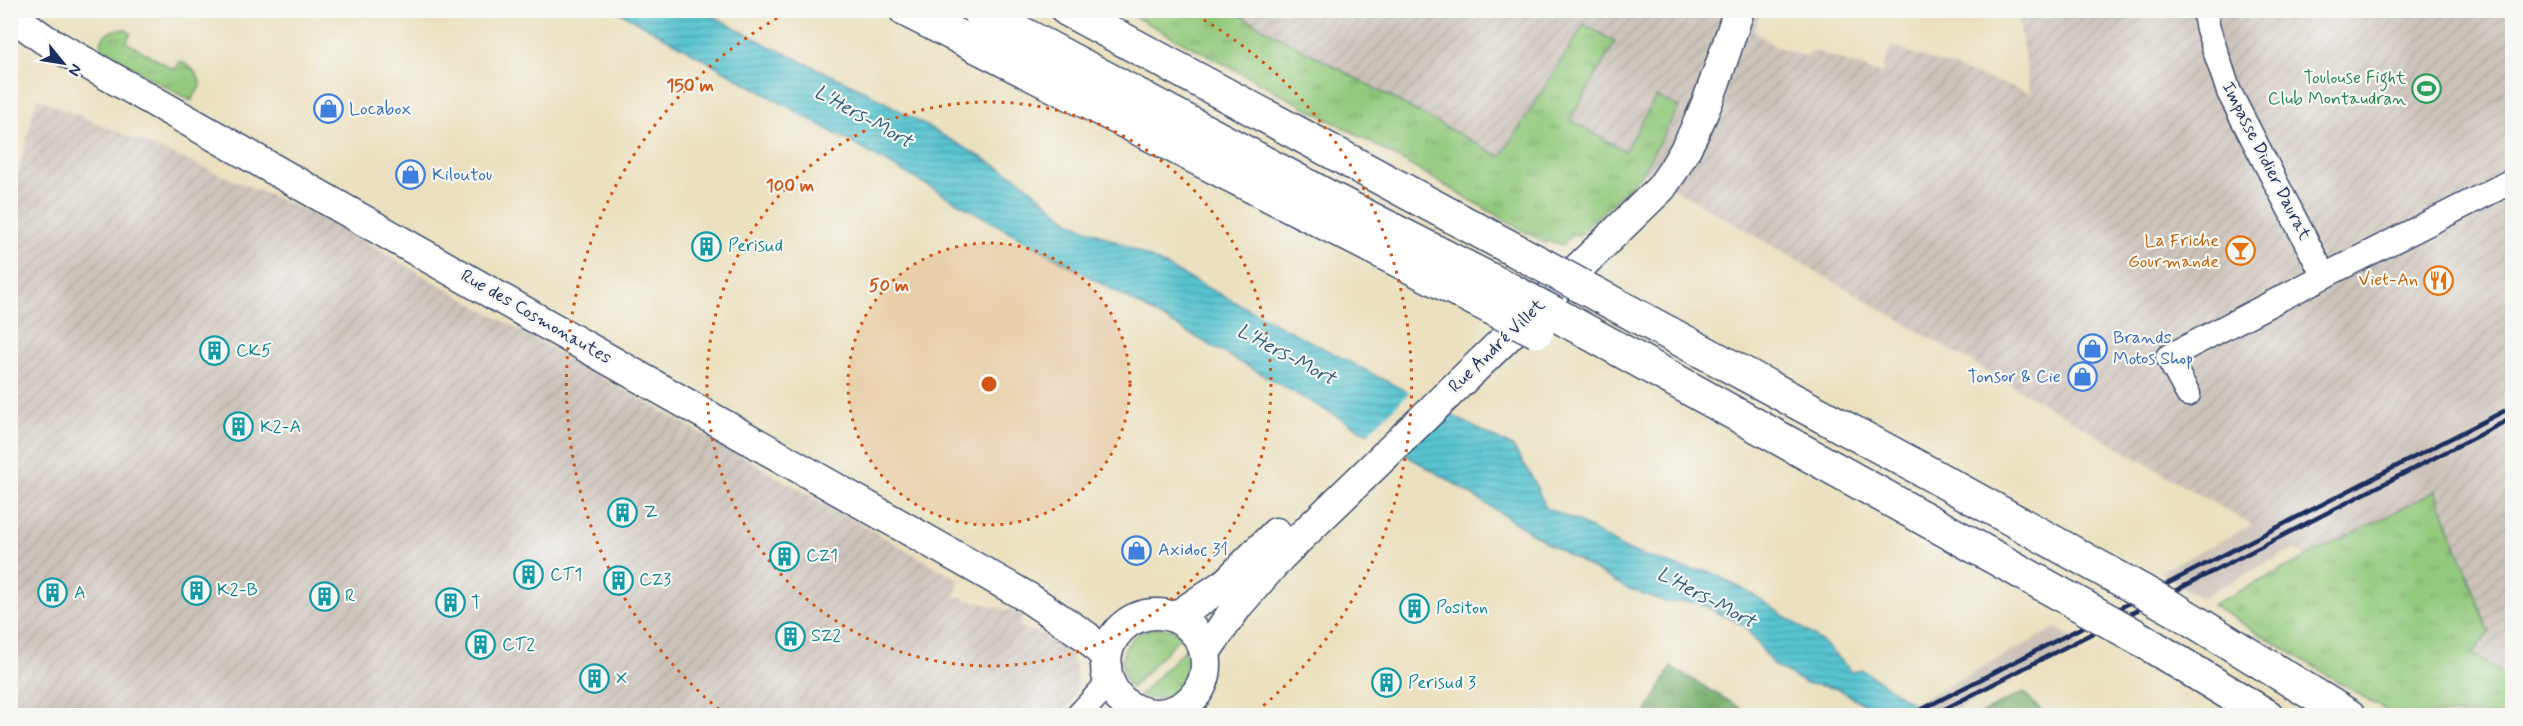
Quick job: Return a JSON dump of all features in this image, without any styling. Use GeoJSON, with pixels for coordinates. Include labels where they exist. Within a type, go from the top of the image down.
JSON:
{"type":"FeatureCollection","features":[{"type":"Feature","properties":{"kind":"highway"},"geometry":{"type":"LineString","coordinates":[[906,10],[1269,193],[1501,299],[1736,413],[2132,634],[2267,716]]}},
{"type":"Feature","properties":{"kind":"highway"},"geometry":{"type":"LineString","coordinates":[[978,10],[1330,198],[1501,299]]}},
{"type":"Feature","properties":{"kind":"highway"},"geometry":{"type":"LineString","coordinates":[[1068,10],[1921,469],[2176,610],[2349,716]]}},
{"type":"Feature","properties":{"kind":"main road","name":"Rue André Villet"},"geometry":{"type":"LineString","coordinates":[[1454,375],[1649,174],[1677,129],[1720,10]]}},
{"type":"Feature","properties":{"kind":"main road","name":"Rue André Villet"},"geometry":{"type":"LineString","coordinates":[[1176,617],[1226,583],[1345,479],[1454,375],[1646,203],[1673,172],[1701,120],[1739,10]]}},
{"type":"Feature","properties":{"kind":"main road","name":"Rue des Cosmonautes"},"geometry":{"type":"LineString","coordinates":[[10,14],[44,39],[1026,597],[1087,637],[1107,668]]}},
{"type":"Feature","properties":{"kind":"main road","name":"Rue des Cosmonautes"},"geometry":{"type":"LineString","coordinates":[[10,31],[44,39]]}},
{"type":"Feature","properties":{"kind":"main road","name":"Rue André Villet"},"geometry":{"type":"LineString","coordinates":[[1205,652],[1254,585],[1345,479]]}},
{"type":"Feature","properties":{"kind":"main road","name":"Rue des Cosmonautes"},"geometry":{"type":"LineString","coordinates":[[1026,597],[1095,620],[1128,622]]}},
{"type":"Feature","properties":{"kind":"main road"},"geometry":{"type":"LineString","coordinates":[[1151,614],[1176,617],[1195,631],[1205,652],[1206,666],[1203,681],[1196,694],[1186,705],[1153,715],[1138,711],[1124,703],[1114,692],[1107,668],[1110,644],[1128,622],[1151,614]]}},
{"type":"Feature","properties":{"kind":"street","name":"Impasse Didier Daurat"},"geometry":{"type":"LineString","coordinates":[[2204,10],[2229,92],[2324,276]]}},
{"type":"Feature","properties":{"kind":"street"},"geometry":{"type":"LineString","coordinates":[[2188,394],[2168,357],[2512,181]]}},
{"type":"Feature","properties":{"kind":"street"},"geometry":{"type":"LineString","coordinates":[[1078,716],[1103,689],[1107,668]]}},
{"type":"Feature","properties":{"kind":"shaded area"},"geometry":{"type":"Polygon","coordinates":[[[1232,11],[1761,11],[1754,31],[1774,46],[1804,56],[1815,51],[1881,74],[1891,46],[2030,93],[2017,11],[2512,11],[2512,680],[2472,654],[1628,162],[1576,198],[1232,11]]]}},
{"type":"Feature","properties":{"kind":"shaded area"},"geometry":{"type":"Polygon","coordinates":[[[37,98],[317,215],[959,580],[955,596],[1023,614],[1020,627],[1057,638],[1071,654],[1077,671],[1077,688],[1070,704],[1059,716],[11,715],[10,205],[37,98]]]}},
{"type":"Feature","properties":{"kind":"shaded area"},"geometry":{"type":"Polygon","coordinates":[[[2512,395],[2512,434],[2200,598],[2159,572],[2512,395]]]}},
{"type":"Feature","properties":{"kind":"shaded area"},"geometry":{"type":"Polygon","coordinates":[[[2056,628],[2082,644],[1948,715],[1890,716],[2056,628]]]}},
{"type":"Feature","properties":{"kind":"green space"},"geometry":{"type":"Polygon","coordinates":[[[1124,11],[1232,11],[1501,157],[1584,24],[1615,42],[1570,120],[1625,151],[1656,97],[1679,107],[1640,176],[1579,235],[1573,234],[1563,245],[1549,241],[1545,243],[1356,134],[1124,11]]]}},
{"type":"Feature","properties":{"kind":"green space"},"geometry":{"type":"Polygon","coordinates":[[[124,29],[131,33],[126,42],[175,70],[180,61],[194,70],[201,85],[191,101],[102,51],[100,47],[105,35],[111,31],[124,29]]]}},
{"type":"Feature","properties":{"kind":"green space"},"geometry":{"type":"Polygon","coordinates":[[[2436,491],[2489,632],[2472,654],[2512,680],[2512,715],[2393,715],[2212,605],[2436,491]]]}},
{"type":"Feature","properties":{"kind":"green space"},"geometry":{"type":"Polygon","coordinates":[[[1156,627],[1172,630],[1181,636],[1131,688],[1122,669],[1125,650],[1137,635],[1156,627]]]}},
{"type":"Feature","properties":{"kind":"green space"},"geometry":{"type":"Polygon","coordinates":[[[1189,645],[1193,658],[1193,670],[1183,689],[1165,698],[1153,699],[1140,695],[1189,645]]]}},
{"type":"Feature","properties":{"kind":"green space"},"geometry":{"type":"Polygon","coordinates":[[[1671,667],[1736,705],[1748,715],[1645,715],[1671,667]]]}},
{"type":"Feature","properties":{"kind":"green space"},"geometry":{"type":"Polygon","coordinates":[[[2024,692],[2045,715],[1978,715],[2024,692]]]}},
{"type":"Feature","properties":{"kind":"water","name":"L'Hers-Mort"},"geometry":{"type":"Polygon","coordinates":[[[618,11],[704,11],[769,46],[865,91],[1018,178],[1069,221],[1133,249],[1513,447],[1532,477],[1546,508],[1577,521],[1627,550],[1681,568],[1711,572],[1755,596],[1821,641],[1852,672],[1863,670],[1929,715],[1881,715],[1839,689],[1805,683],[1774,666],[1745,626],[1696,602],[1666,602],[1626,588],[1549,544],[1444,477],[618,11]]]}},
{"type":"Feature","properties":{"kind":"pier"},"geometry":{"type":"Polygon","coordinates":[[[1411,391],[1446,410],[1399,455],[1365,436],[1411,391]]]}},
{"type":"Feature","properties":{"kind":"railway"},"geometry":{"type":"LineString","coordinates":[[1909,716],[2512,407]]}},
{"type":"Feature","properties":{"kind":"railway"},"geometry":{"type":"LineString","coordinates":[[1931,716],[2512,418]]}},
{"type":"Feature","properties":{"kind":"place","name":"Toulouse Fight Club Montaudran"},"geometry":{"type":"Point","coordinates":[2427,88]}},
{"type":"Feature","properties":{"kind":"place","name":"Locabox"},"geometry":{"type":"Point","coordinates":[328,109]}},
{"type":"Feature","properties":{"kind":"place","name":"Kiloutou"},"geometry":{"type":"Point","coordinates":[411,175]}},
{"type":"Feature","properties":{"kind":"place","name":"Perisud"},"geometry":{"type":"Point","coordinates":[707,246]}},
{"type":"Feature","properties":{"kind":"place","name":"La Friche Gourmande"},"geometry":{"type":"Point","coordinates":[2240,251]}},
{"type":"Feature","properties":{"kind":"place","name":"Viet-An"},"geometry":{"type":"Point","coordinates":[2439,280]}},
{"type":"Feature","properties":{"kind":"place","name":"Brands Motos Shop"},"geometry":{"type":"Point","coordinates":[2092,348]}},
{"type":"Feature","properties":{"kind":"place","name":"CK5"},"geometry":{"type":"Point","coordinates":[215,351]}},
{"type":"Feature","properties":{"kind":"place","name":"Tonsor & Cie"},"geometry":{"type":"Point","coordinates":[2082,377]}},
{"type":"Feature","properties":{"kind":"place","name":"K2-A"},"geometry":{"type":"Point","coordinates":[239,427]}},
{"type":"Feature","properties":{"kind":"place","name":"Z"},"geometry":{"type":"Point","coordinates":[623,512]}},
{"type":"Feature","properties":{"kind":"place","name":"Axidoc 31"},"geometry":{"type":"Point","coordinates":[1137,550]}},
{"type":"Feature","properties":{"kind":"place","name":"CZ1"},"geometry":{"type":"Point","coordinates":[785,556]}},
{"type":"Feature","properties":{"kind":"place","name":"CT1"},"geometry":{"type":"Point","coordinates":[529,575]}},
{"type":"Feature","properties":{"kind":"place","name":"CZ3"},"geometry":{"type":"Point","coordinates":[618,580]}},
{"type":"Feature","properties":{"kind":"place","name":"K2-B"},"geometry":{"type":"Point","coordinates":[196,590]}},
{"type":"Feature","properties":{"kind":"place","name":"A"},"geometry":{"type":"Point","coordinates":[53,593]}},
{"type":"Feature","properties":{"kind":"place","name":"R"},"geometry":{"type":"Point","coordinates":[324,596]}},
{"type":"Feature","properties":{"kind":"place","name":"T"},"geometry":{"type":"Point","coordinates":[450,603]}},
{"type":"Feature","properties":{"kind":"place","name":"Positon"},"geometry":{"type":"Point","coordinates":[1415,608]}},
{"type":"Feature","properties":{"kind":"place","name":"SZ2"},"geometry":{"type":"Point","coordinates":[790,636]}},
{"type":"Feature","properties":{"kind":"place","name":"CT2"},"geometry":{"type":"Point","coordinates":[481,645]}},
{"type":"Feature","properties":{"kind":"place","name":"X"},"geometry":{"type":"Point","coordinates":[595,679]}},
{"type":"Feature","properties":{"kind":"place","name":"Perisud 3"},"geometry":{"type":"Point","coordinates":[1387,683]}}]}
